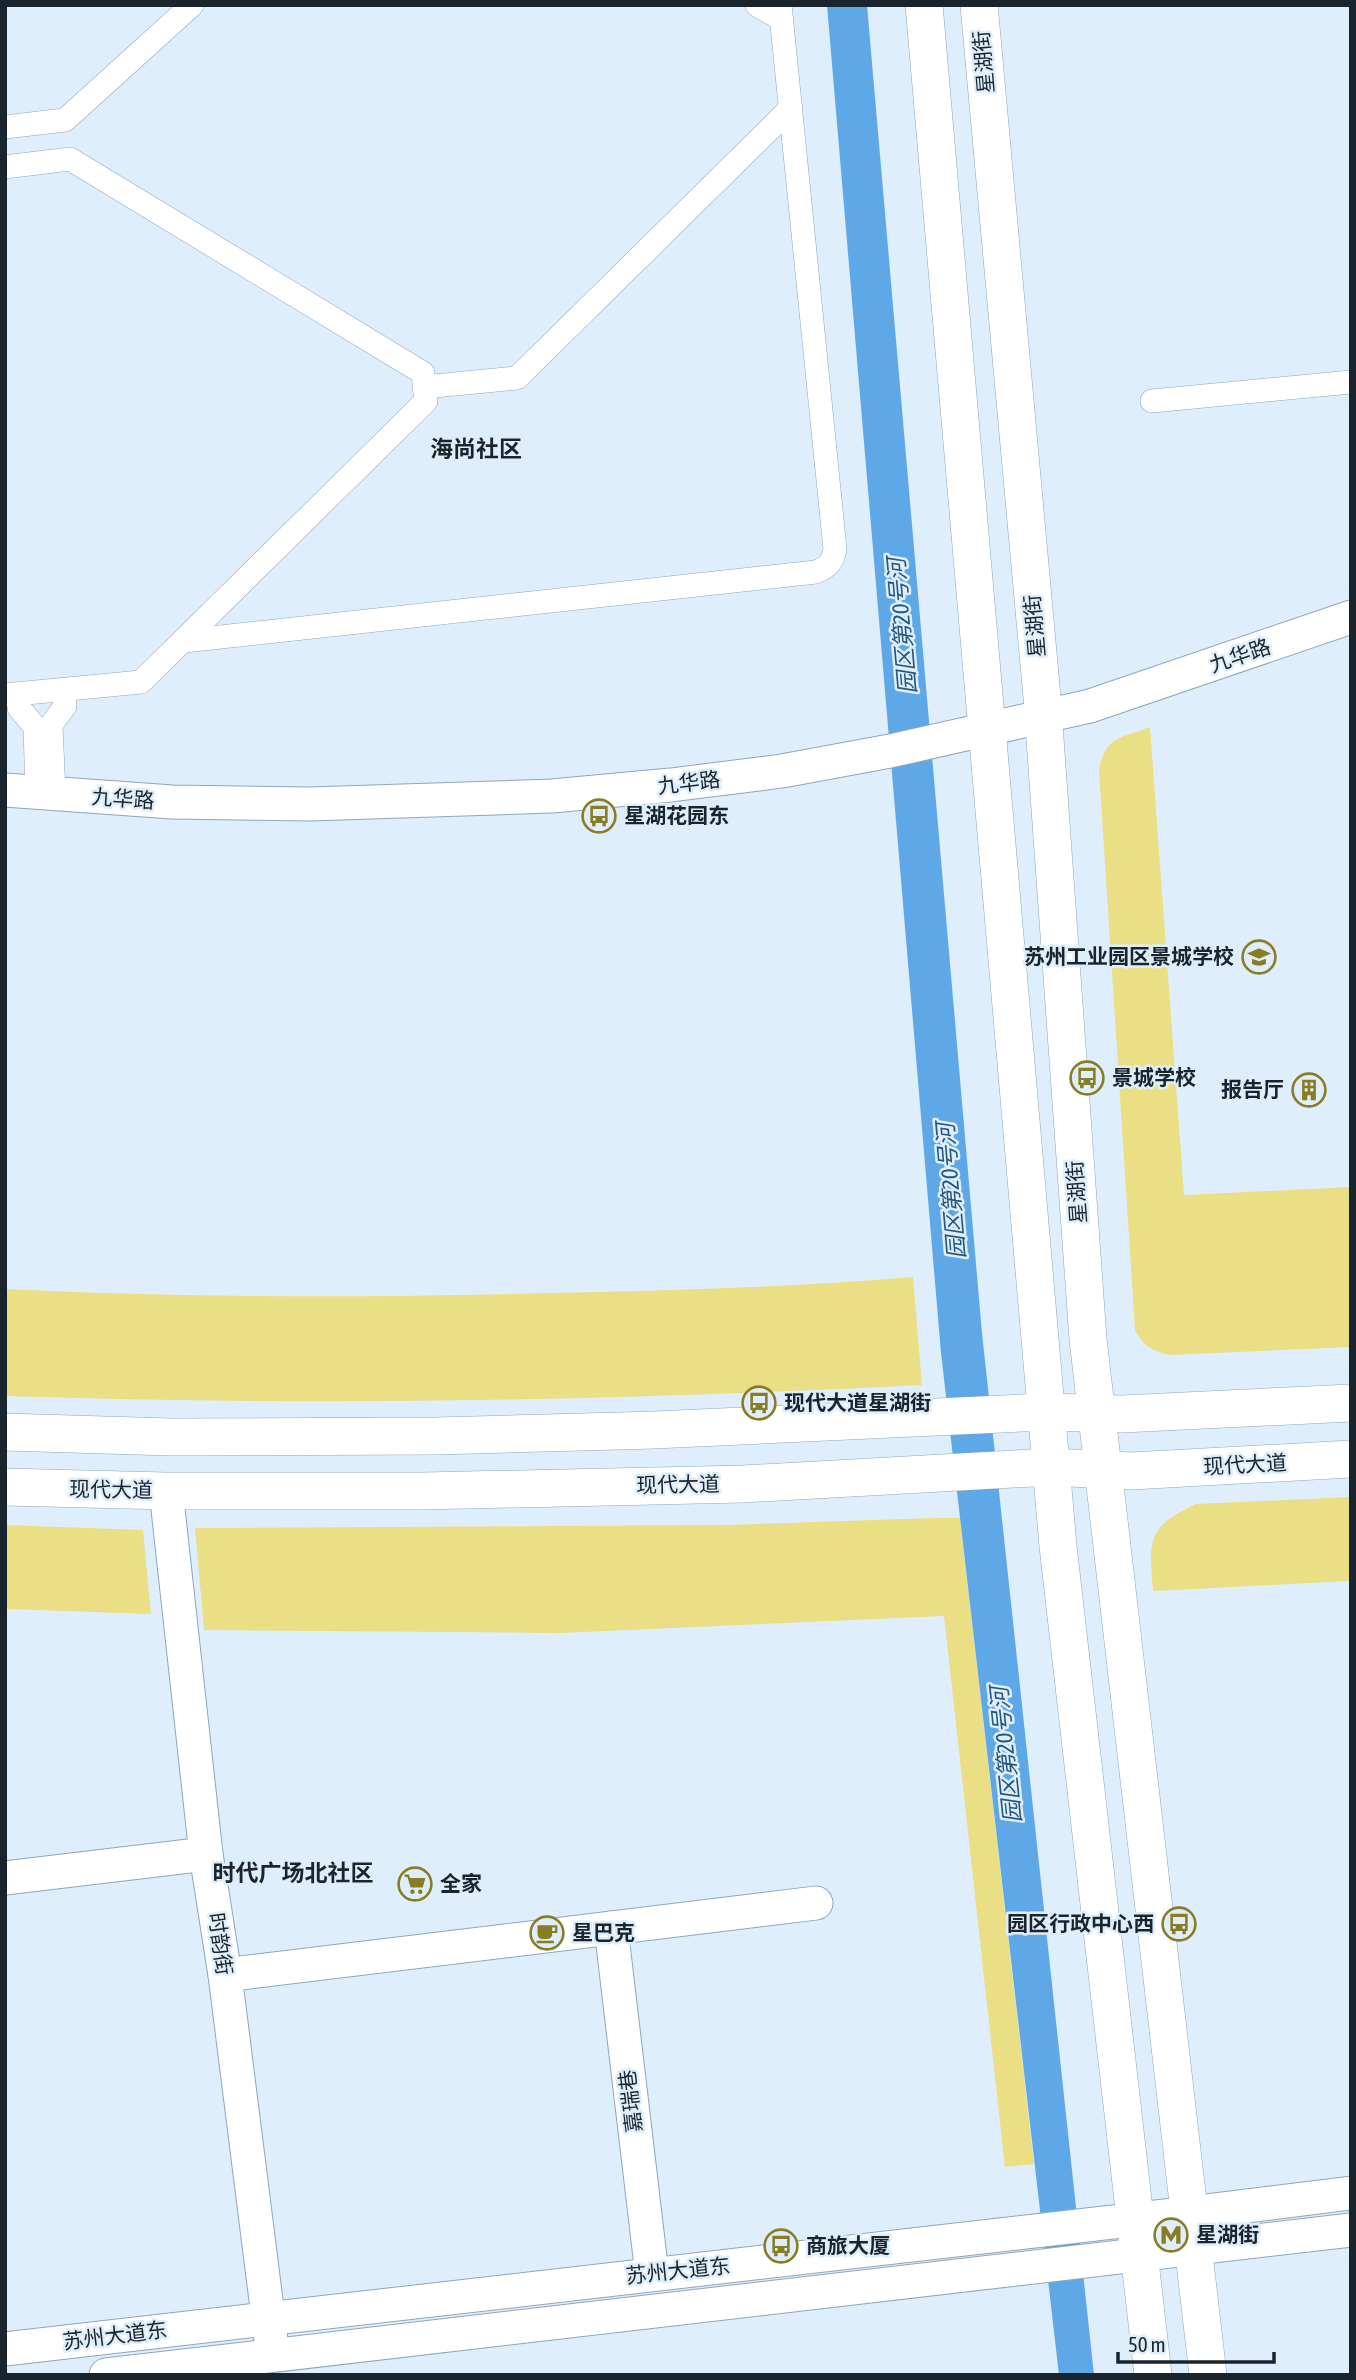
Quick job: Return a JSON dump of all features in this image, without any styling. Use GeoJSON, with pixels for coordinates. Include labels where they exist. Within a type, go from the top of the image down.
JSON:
{"type":"FeatureCollection","features":[{"type":"Feature","properties":{"kind":"main road"},"geometry":{"type":"LineString","coordinates":[[924,5],[1050,1467],[1153,2375]]}},
{"type":"Feature","properties":{"kind":"main road","name":"星湖街"},"geometry":{"type":"LineString","coordinates":[[979,5],[1043,717],[1088,1339],[1208,2375]]}},
{"type":"Feature","properties":{"kind":"main road"},"geometry":{"type":"LineString","coordinates":[[5,1432],[171,1437],[436,1436],[641,1431],[1045,1412],[1096,1414],[1351,1403]]}},
{"type":"Feature","properties":{"kind":"main road","name":"现代大道"},"geometry":{"type":"LineString","coordinates":[[5,1487],[166,1491],[409,1491],[729,1484],[1050,1467],[1131,1471],[1351,1459]]}},
{"type":"Feature","properties":{"kind":"street"},"geometry":{"type":"LineString","coordinates":[[5,127],[65,120],[192,5]]}},
{"type":"Feature","properties":{"kind":"street"},"geometry":{"type":"LineString","coordinates":[[184,641],[802,574],[827,567],[833,559],[835,549],[780,12],[757,5]]}},
{"type":"Feature","properties":{"kind":"street"},"geometry":{"type":"LineString","coordinates":[[425,387],[517,378],[791,108]]}},
{"type":"Feature","properties":{"kind":"street"},"geometry":{"type":"LineString","coordinates":[[65,120],[70,159]]}},
{"type":"Feature","properties":{"kind":"street"},"geometry":{"type":"LineString","coordinates":[[5,167],[70,159],[423,373],[426,401],[141,681],[12,694],[19,708],[35,727],[32,792]]}},
{"type":"Feature","properties":{"kind":"street"},"geometry":{"type":"LineString","coordinates":[[1152,401],[1351,382]]}},
{"type":"Feature","properties":{"kind":"street","name":"九华路"},"geometry":{"type":"LineString","coordinates":[[32,792],[172,802],[443,802],[552,796],[782,771],[890,751],[1106,702],[1351,617]]}},
{"type":"Feature","properties":{"kind":"street"},"geometry":{"type":"LineString","coordinates":[[32,792],[51,725],[65,706],[64,690]]}},
{"type":"Feature","properties":{"kind":"street","name":"时韵街"},"geometry":{"type":"LineString","coordinates":[[166,1491],[206,1854],[225,1975],[274,2365]]}},
{"type":"Feature","properties":{"kind":"street"},"geometry":{"type":"LineString","coordinates":[[5,1878],[206,1854]]}},
{"type":"Feature","properties":{"kind":"street"},"geometry":{"type":"LineString","coordinates":[[225,1975],[816,1903]]}},
{"type":"Feature","properties":{"kind":"street","name":"嘉瑞巷"},"geometry":{"type":"LineString","coordinates":[[611,1928],[652,2274]]}},
{"type":"Feature","properties":{"kind":"street","name":"苏州大道东"},"geometry":{"type":"LineString","coordinates":[[5,2349],[1351,2193]]}},
{"type":"Feature","properties":{"kind":"street","name":"苏州大道东"},"geometry":{"type":"LineString","coordinates":[[106,2375],[274,2365],[1037,2267],[1351,2230]]}},
{"type":"Feature","properties":{"kind":"shaded area"},"geometry":{"type":"Polygon","coordinates":[[[1150,727],[1184,1195],[1351,1187],[1351,1347],[1172,1355],[1150,1347],[1141,1340],[1135,1330],[1099,771],[1105,751],[1115,740],[1150,727]]]}},
{"type":"Feature","properties":{"kind":"shaded area"},"geometry":{"type":"Polygon","coordinates":[[[913,1277],[922,1385],[693,1395],[463,1400],[234,1401],[5,1396],[5,1289],[208,1296],[411,1296],[730,1288],[913,1277]]]}},
{"type":"Feature","properties":{"kind":"shaded area"},"geometry":{"type":"Polygon","coordinates":[[[1351,1497],[1351,1581],[1153,1591],[1151,1560],[1154,1537],[1168,1520],[1196,1504],[1351,1497]]]}},
{"type":"Feature","properties":{"kind":"shaded area"},"geometry":{"type":"Polygon","coordinates":[[[960,1518],[1034,2164],[1005,2167],[944,1616],[560,1633],[204,1630],[195,1528],[724,1525],[960,1518]]]}},
{"type":"Feature","properties":{"kind":"shaded area"},"geometry":{"type":"Polygon","coordinates":[[[5,1525],[143,1530],[151,1614],[5,1609],[5,1525]]]}},
{"type":"Feature","properties":{"kind":"water","name":"园区第20号河"},"geometry":{"type":"Polygon","coordinates":[[[827,5],[867,5],[982,1333],[1094,2375],[1059,2375],[941,1353],[827,5]]]}},
{"type":"Feature","properties":{"kind":"place","name":"星湖花园东"},"geometry":{"type":"Point","coordinates":[599,816]}},
{"type":"Feature","properties":{"kind":"place","name":"苏州工业园区景城学校"},"geometry":{"type":"Point","coordinates":[1259,957]}},
{"type":"Feature","properties":{"kind":"place","name":"景城学校"},"geometry":{"type":"Point","coordinates":[1087,1078]}},
{"type":"Feature","properties":{"kind":"place","name":"报告厅"},"geometry":{"type":"Point","coordinates":[1309,1090]}},
{"type":"Feature","properties":{"kind":"place","name":"现代大道星湖街"},"geometry":{"type":"Point","coordinates":[759,1403]}},
{"type":"Feature","properties":{"kind":"place","name":"全家"},"geometry":{"type":"Point","coordinates":[415,1884]}},
{"type":"Feature","properties":{"kind":"place","name":"园区行政中心西"},"geometry":{"type":"Point","coordinates":[1179,1924]}},
{"type":"Feature","properties":{"kind":"place","name":"星巴克"},"geometry":{"type":"Point","coordinates":[547,1933]}},
{"type":"Feature","properties":{"kind":"place","name":"星湖街"},"geometry":{"type":"Point","coordinates":[1171,2235]}},
{"type":"Feature","properties":{"kind":"place","name":"商旅大厦"},"geometry":{"type":"Point","coordinates":[781,2246]}},
{"type":"Feature","properties":{"kind":"district","name":"海尚社区"},"geometry":{"type":"Point","coordinates":[476,449]}},
{"type":"Feature","properties":{"kind":"district","name":"时代广场北社区"},"geometry":{"type":"Point","coordinates":[293,1873]}}]}
